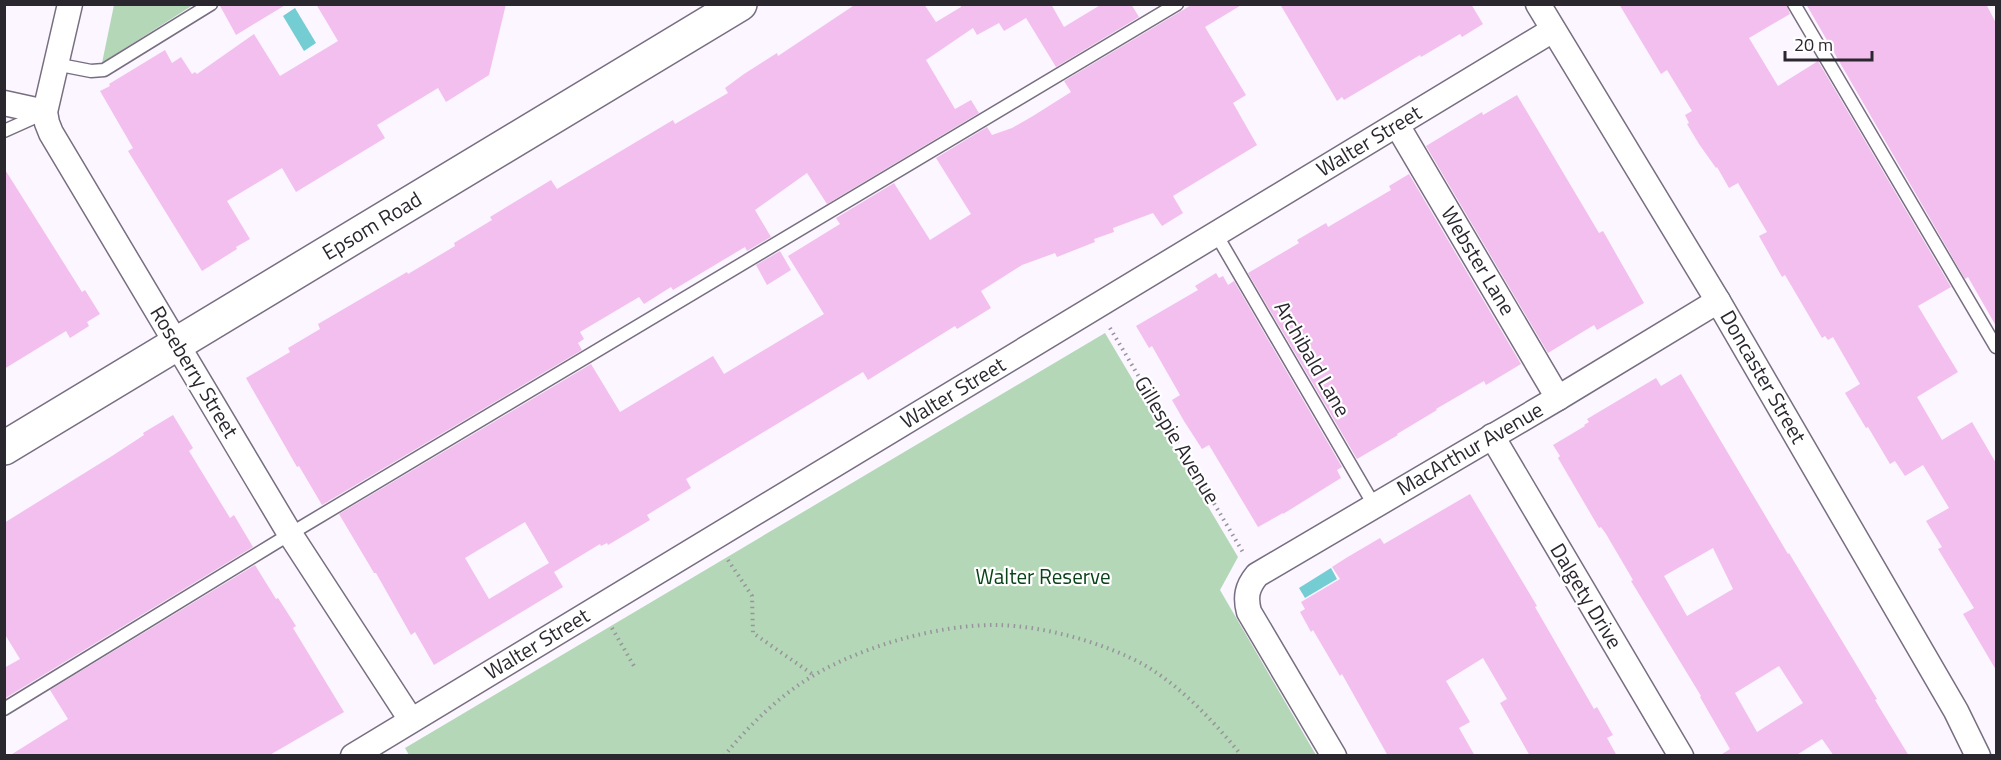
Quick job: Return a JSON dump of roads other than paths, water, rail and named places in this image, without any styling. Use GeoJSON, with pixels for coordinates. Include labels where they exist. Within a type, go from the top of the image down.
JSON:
{"type":"FeatureCollection","features":[{"type":"Feature","properties":{"kind":"main road","name":"Epsom Road"},"geometry":{"type":"LineString","coordinates":[[4,448],[740,4]]}},
{"type":"Feature","properties":{"kind":"street"},"geometry":{"type":"LineString","coordinates":[[4,103],[45,112],[70,4]]}},
{"type":"Feature","properties":{"kind":"street","name":"Doncaster Street"},"geometry":{"type":"LineString","coordinates":[[1538,4],[1718,301],[1956,711],[1978,756]]}},
{"type":"Feature","properties":{"kind":"street","name":"Walter Street"},"geometry":{"type":"LineString","coordinates":[[353,756],[1553,30]]}},
{"type":"Feature","properties":{"kind":"street","name":"Roseberry Street"},"geometry":{"type":"LineString","coordinates":[[45,112],[51,133],[290,534],[411,720]]}},
{"type":"Feature","properties":{"kind":"street","name":"Webster Lane"},"geometry":{"type":"LineString","coordinates":[[1397,124],[1558,398]]}},
{"type":"Feature","properties":{"kind":"street","name":"MacArthur Avenue"},"geometry":{"type":"LineString","coordinates":[[1334,756],[1249,612],[1246,602],[1247,591],[1257,575],[1718,301]]}},
{"type":"Feature","properties":{"kind":"street","name":"Dalgety Drive"},"geometry":{"type":"LineString","coordinates":[[1491,436],[1681,756]]}},
{"type":"Feature","properties":{"kind":"lane"},"geometry":{"type":"LineString","coordinates":[[55,64],[91,71],[104,70],[211,4]]}},
{"type":"Feature","properties":{"kind":"lane"},"geometry":{"type":"LineString","coordinates":[[4,709],[290,534],[1178,4]]}},
{"type":"Feature","properties":{"kind":"lane"},"geometry":{"type":"LineString","coordinates":[[1794,4],[1996,347]]}},
{"type":"Feature","properties":{"kind":"lane"},"geometry":{"type":"LineString","coordinates":[[4,131],[45,112]]}},
{"type":"Feature","properties":{"kind":"lane","name":"Archibald Lane"},"geometry":{"type":"LineString","coordinates":[[1216,234],[1374,505]]}},
{"type":"Feature","properties":{"kind":"water"},"geometry":{"type":"Polygon","coordinates":[[[295,8],[316,43],[304,51],[283,16],[295,8]]]}},
{"type":"Feature","properties":{"kind":"water"},"geometry":{"type":"Polygon","coordinates":[[[1331,568],[1337,579],[1305,598],[1299,588],[1331,568]]]}},
{"type":"Feature","properties":{"kind":"park label","name":"Walter Reserve"},"geometry":{"type":"Point","coordinates":[1043,577]}}]}
